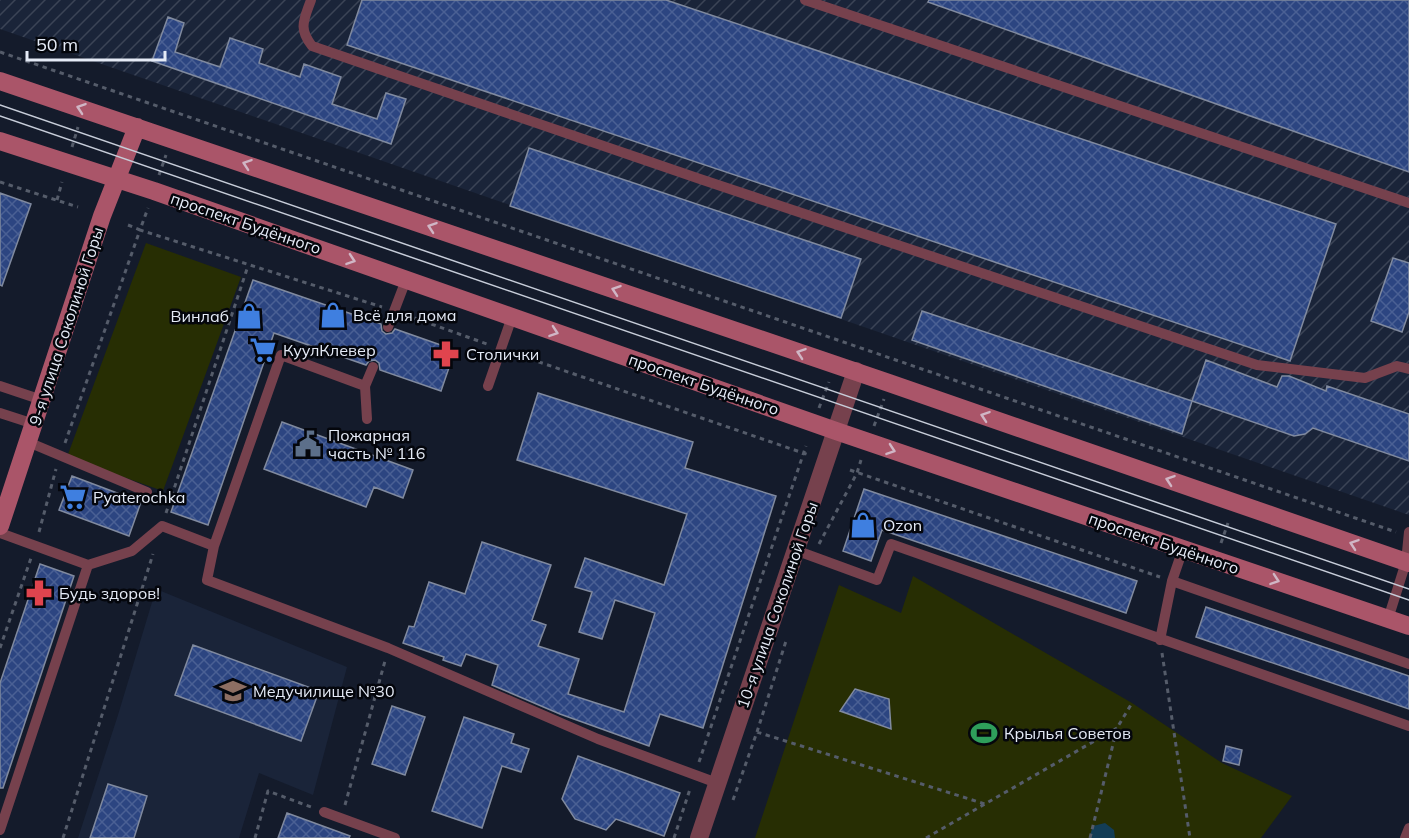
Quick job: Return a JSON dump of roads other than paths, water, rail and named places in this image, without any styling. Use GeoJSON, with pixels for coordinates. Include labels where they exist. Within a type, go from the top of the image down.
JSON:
{"type":"FeatureCollection","features":[{"type":"Feature","properties":{"kind":"main road"},"geometry":{"type":"LineString","coordinates":[[0,81],[1408,562]]}},
{"type":"Feature","properties":{"kind":"main road","name":"9-я улица Соколиной Горы"},"geometry":{"type":"LineString","coordinates":[[0,526],[102,216],[137,127]]}},
{"type":"Feature","properties":{"kind":"main road","name":"проспект Будённого"},"geometry":{"type":"LineString","coordinates":[[0,141],[117,179],[836,431],[1409,626]]}},
{"type":"Feature","properties":{"kind":"street","name":"10-я улица Соколиной Горы"},"geometry":{"type":"LineString","coordinates":[[699,838],[856,372]]}},
{"type":"Feature","properties":{"kind":"lane"},"geometry":{"type":"LineString","coordinates":[[311,0],[302,24],[305,37],[312,46],[733,190],[1257,365],[1365,378],[1397,366],[1409,369]]}},
{"type":"Feature","properties":{"kind":"lane"},"geometry":{"type":"LineString","coordinates":[[805,0],[1409,203]]}},
{"type":"Feature","properties":{"kind":"lane"},"geometry":{"type":"LineString","coordinates":[[388,327],[406,280]]}},
{"type":"Feature","properties":{"kind":"lane"},"geometry":{"type":"LineString","coordinates":[[488,386],[512,317]]}},
{"type":"Feature","properties":{"kind":"lane"},"geometry":{"type":"LineString","coordinates":[[365,386],[281,355],[214,546],[207,580],[388,648],[717,783]]}},
{"type":"Feature","properties":{"kind":"lane"},"geometry":{"type":"LineString","coordinates":[[367,419],[365,386],[373,367]]}},
{"type":"Feature","properties":{"kind":"lane"},"geometry":{"type":"LineString","coordinates":[[0,386],[42,400]]}},
{"type":"Feature","properties":{"kind":"lane"},"geometry":{"type":"LineString","coordinates":[[0,413],[34,424]]}},
{"type":"Feature","properties":{"kind":"lane"},"geometry":{"type":"LineString","coordinates":[[28,442],[147,492]]}},
{"type":"Feature","properties":{"kind":"lane"},"geometry":{"type":"LineString","coordinates":[[0,533],[88,565],[132,551],[162,526],[214,546]]}},
{"type":"Feature","properties":{"kind":"lane"},"geometry":{"type":"LineString","coordinates":[[1388,619],[1408,562],[1408,534]]}},
{"type":"Feature","properties":{"kind":"lane"},"geometry":{"type":"LineString","coordinates":[[795,550],[877,580],[891,544],[1409,726]]}},
{"type":"Feature","properties":{"kind":"lane"},"geometry":{"type":"LineString","coordinates":[[1160,640],[1172,581],[1183,549]]}},
{"type":"Feature","properties":{"kind":"lane"},"geometry":{"type":"LineString","coordinates":[[0,830],[88,565]]}},
{"type":"Feature","properties":{"kind":"lane"},"geometry":{"type":"LineString","coordinates":[[1172,581],[1409,664]]}},
{"type":"Feature","properties":{"kind":"lane"},"geometry":{"type":"LineString","coordinates":[[324,812],[395,838]]}},
{"type":"Feature","properties":{"kind":"lane"},"geometry":{"type":"LineString","coordinates":[[1405,838],[1409,828]]}},
{"type":"Feature","properties":{"kind":"tram line"},"geometry":{"type":"LineString","coordinates":[[0,105],[1409,589]]}},
{"type":"Feature","properties":{"kind":"tram line"},"geometry":{"type":"LineString","coordinates":[[0,116],[1409,600]]}},
{"type":"Feature","properties":{"kind":"place","name":"Всё для дома"},"geometry":{"type":"Point","coordinates":[333,315]}},
{"type":"Feature","properties":{"kind":"place","name":"Винлаб"},"geometry":{"type":"Point","coordinates":[249,316]}},
{"type":"Feature","properties":{"kind":"place","name":"КуулКлевер"},"geometry":{"type":"Point","coordinates":[263,350]}},
{"type":"Feature","properties":{"kind":"place","name":"Столички"},"geometry":{"type":"Point","coordinates":[446,354]}},
{"type":"Feature","properties":{"kind":"place","name":"Пожарная часть № 116"},"geometry":{"type":"Point","coordinates":[308,444]}},
{"type":"Feature","properties":{"kind":"place","name":"Pyaterochka"},"geometry":{"type":"Point","coordinates":[73,497]}},
{"type":"Feature","properties":{"kind":"place","name":"Ozon"},"geometry":{"type":"Point","coordinates":[863,525]}},
{"type":"Feature","properties":{"kind":"place","name":"Будь здоров!"},"geometry":{"type":"Point","coordinates":[39,593]}},
{"type":"Feature","properties":{"kind":"place","name":"Медучилище №30"},"geometry":{"type":"Point","coordinates":[233,691]}},
{"type":"Feature","properties":{"kind":"place","name":"Крылья Советов"},"geometry":{"type":"Point","coordinates":[984,733]}}]}
